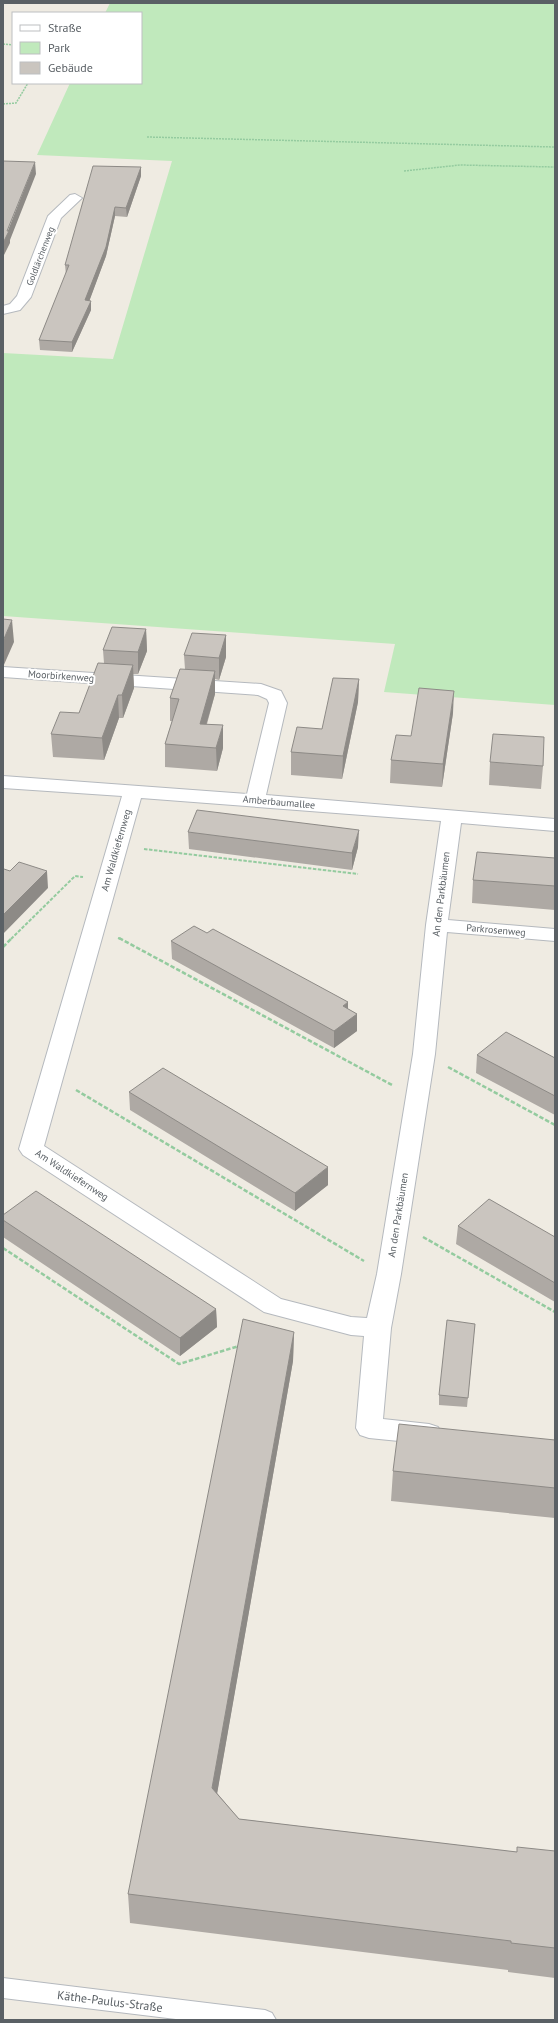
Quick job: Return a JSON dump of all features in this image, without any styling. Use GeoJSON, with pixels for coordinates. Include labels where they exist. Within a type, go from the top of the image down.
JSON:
{"type":"FeatureCollection","features":[{"type":"Feature","properties":{"kind":"street","name":"Goldlärchenweg"},"geometry":{"type":"LineString","coordinates":[[3,310],[15,307],[24,297],[55,216],[75,198]]}},
{"type":"Feature","properties":{"kind":"street","name":"Moorbirkenweg"},"geometry":{"type":"LineString","coordinates":[[3,672],[261,690],[274,695],[278,703],[254,800]]}},
{"type":"Feature","properties":{"kind":"street","name":"Amberbaumallee"},"geometry":{"type":"LineString","coordinates":[[3,782],[254,800],[555,825]]}},
{"type":"Feature","properties":{"kind":"street","name":"Am Waldkiefernweg"},"geometry":{"type":"LineString","coordinates":[[133,792],[31,1149],[273,1306],[351,1326],[378,1328]]}},
{"type":"Feature","properties":{"kind":"street","name":"An den Parkbäumen"},"geometry":{"type":"LineString","coordinates":[[452,817],[437,925],[424,1054],[389,1274],[378,1328],[369,1428],[454,1436]]}},
{"type":"Feature","properties":{"kind":"street","name":"Parkrosenweg"},"geometry":{"type":"LineString","coordinates":[[437,925],[555,935]]}},
{"type":"Feature","properties":{"kind":"lane","name":"Käthe-Paulus-Straße"},"geometry":{"type":"LineString","coordinates":[[3,1988],[265,2020]]}},
{"type":"Feature","properties":{"kind":"path"},"geometry":{"type":"LineString","coordinates":[[3,104],[16,103],[27,84]]}},
{"type":"Feature","properties":{"kind":"path"},"geometry":{"type":"LineString","coordinates":[[147,137],[555,147]]}},
{"type":"Feature","properties":{"kind":"path"},"geometry":{"type":"LineString","coordinates":[[404,171],[455,165],[555,167]]}},
{"type":"Feature","properties":{"kind":"path"},"geometry":{"type":"LineString","coordinates":[[117,846],[358,874]]}},
{"type":"Feature","properties":{"kind":"path"},"geometry":{"type":"LineString","coordinates":[[3,948],[75,876],[108,880]]}},
{"type":"Feature","properties":{"kind":"path"},"geometry":{"type":"LineString","coordinates":[[95,925],[416,1098]]}},
{"type":"Feature","properties":{"kind":"path"},"geometry":{"type":"LineString","coordinates":[[424,1054],[555,1125]]}},
{"type":"Feature","properties":{"kind":"path"},"geometry":{"type":"LineString","coordinates":[[52,1075],[345,1251],[389,1274]]}},
{"type":"Feature","properties":{"kind":"path"},"geometry":{"type":"LineString","coordinates":[[397,1222],[555,1312]]}},
{"type":"Feature","properties":{"kind":"path"},"geometry":{"type":"LineString","coordinates":[[3,1248],[179,1364],[247,1344]]}},
{"type":"Feature","properties":{"kind":"green space"},"geometry":{"type":"Polygon","coordinates":[[[110,3],[555,3],[555,705],[384,692],[395,644],[3,616],[3,353],[113,359],[172,161],[37,155],[70,84],[142,84],[142,12],[106,12],[110,3]]]}},
{"type":"Feature","properties":{"kind":"building"},"geometry":{"type":"Polygon","coordinates":[[[3,161],[35,162],[3,243],[3,161]]]}},
{"type":"Feature","properties":{"kind":"building"},"geometry":{"type":"Polygon","coordinates":[[[93,166],[141,167],[126,208],[115,207],[106,247],[85,300],[91,301],[72,342],[39,340],[69,265],[65,265],[93,166]]]}},
{"type":"Feature","properties":{"kind":"building"},"geometry":{"type":"Polygon","coordinates":[[[3,619],[12,620],[3,641],[3,619]]]}},
{"type":"Feature","properties":{"kind":"building"},"geometry":{"type":"Polygon","coordinates":[[[112,627],[146,629],[138,652],[103,650],[112,627]]]}},
{"type":"Feature","properties":{"kind":"building"},"geometry":{"type":"Polygon","coordinates":[[[192,633],[226,635],[219,658],[184,655],[192,633]]]}},
{"type":"Feature","properties":{"kind":"building"},"geometry":{"type":"Polygon","coordinates":[[[98,663],[133,665],[122,695],[118,695],[102,738],[51,734],[60,712],[79,713],[98,663]]]}},
{"type":"Feature","properties":{"kind":"building"},"geometry":{"type":"Polygon","coordinates":[[[180,669],[215,671],[200,724],[223,725],[216,748],[165,744],[179,699],[170,698],[180,669]]]}},
{"type":"Feature","properties":{"kind":"building"},"geometry":{"type":"Polygon","coordinates":[[[333,678],[359,679],[343,756],[291,752],[297,727],[322,729],[333,678]]]}},
{"type":"Feature","properties":{"kind":"building"},"geometry":{"type":"Polygon","coordinates":[[[419,688],[454,691],[443,764],[391,760],[396,735],[411,736],[419,688]]]}},
{"type":"Feature","properties":{"kind":"building"},"geometry":{"type":"Polygon","coordinates":[[[493,734],[544,737],[543,766],[490,762],[493,734]]]}},
{"type":"Feature","properties":{"kind":"building"},"geometry":{"type":"Polygon","coordinates":[[[197,810],[359,830],[352,853],[188,832],[197,810]]]}},
{"type":"Feature","properties":{"kind":"building"},"geometry":{"type":"Polygon","coordinates":[[[477,852],[555,858],[555,886],[473,880],[477,852]]]}},
{"type":"Feature","properties":{"kind":"building"},"geometry":{"type":"Polygon","coordinates":[[[19,862],[47,871],[3,915],[3,870],[10,871],[19,862]]]}},
{"type":"Feature","properties":{"kind":"building"},"geometry":{"type":"Polygon","coordinates":[[[194,926],[207,933],[213,929],[348,1002],[343,1006],[357,1014],[334,1031],[171,941],[194,926]]]}},
{"type":"Feature","properties":{"kind":"building"},"geometry":{"type":"Polygon","coordinates":[[[506,1032],[555,1058],[555,1096],[477,1055],[506,1032]]]}},
{"type":"Feature","properties":{"kind":"building"},"geometry":{"type":"Polygon","coordinates":[[[163,1068],[328,1167],[295,1193],[129,1092],[163,1068]]]}},
{"type":"Feature","properties":{"kind":"building"},"geometry":{"type":"Polygon","coordinates":[[[36,1191],[216,1309],[180,1338],[3,1220],[3,1215],[36,1191]]]}},
{"type":"Feature","properties":{"kind":"building"},"geometry":{"type":"Polygon","coordinates":[[[489,1199],[555,1237],[555,1283],[458,1226],[489,1199]]]}},
{"type":"Feature","properties":{"kind":"building"},"geometry":{"type":"Polygon","coordinates":[[[243,1319],[294,1332],[212,1788],[239,1819],[517,1852],[517,1847],[555,1851],[555,1948],[511,1943],[511,1941],[128,1894],[243,1319]]]}},
{"type":"Feature","properties":{"kind":"building"},"geometry":{"type":"Polygon","coordinates":[[[447,1320],[475,1324],[468,1398],[439,1395],[447,1320]]]}},
{"type":"Feature","properties":{"kind":"building"},"geometry":{"type":"Polygon","coordinates":[[[399,1424],[555,1440],[555,1488],[393,1471],[399,1424]]]}}]}
